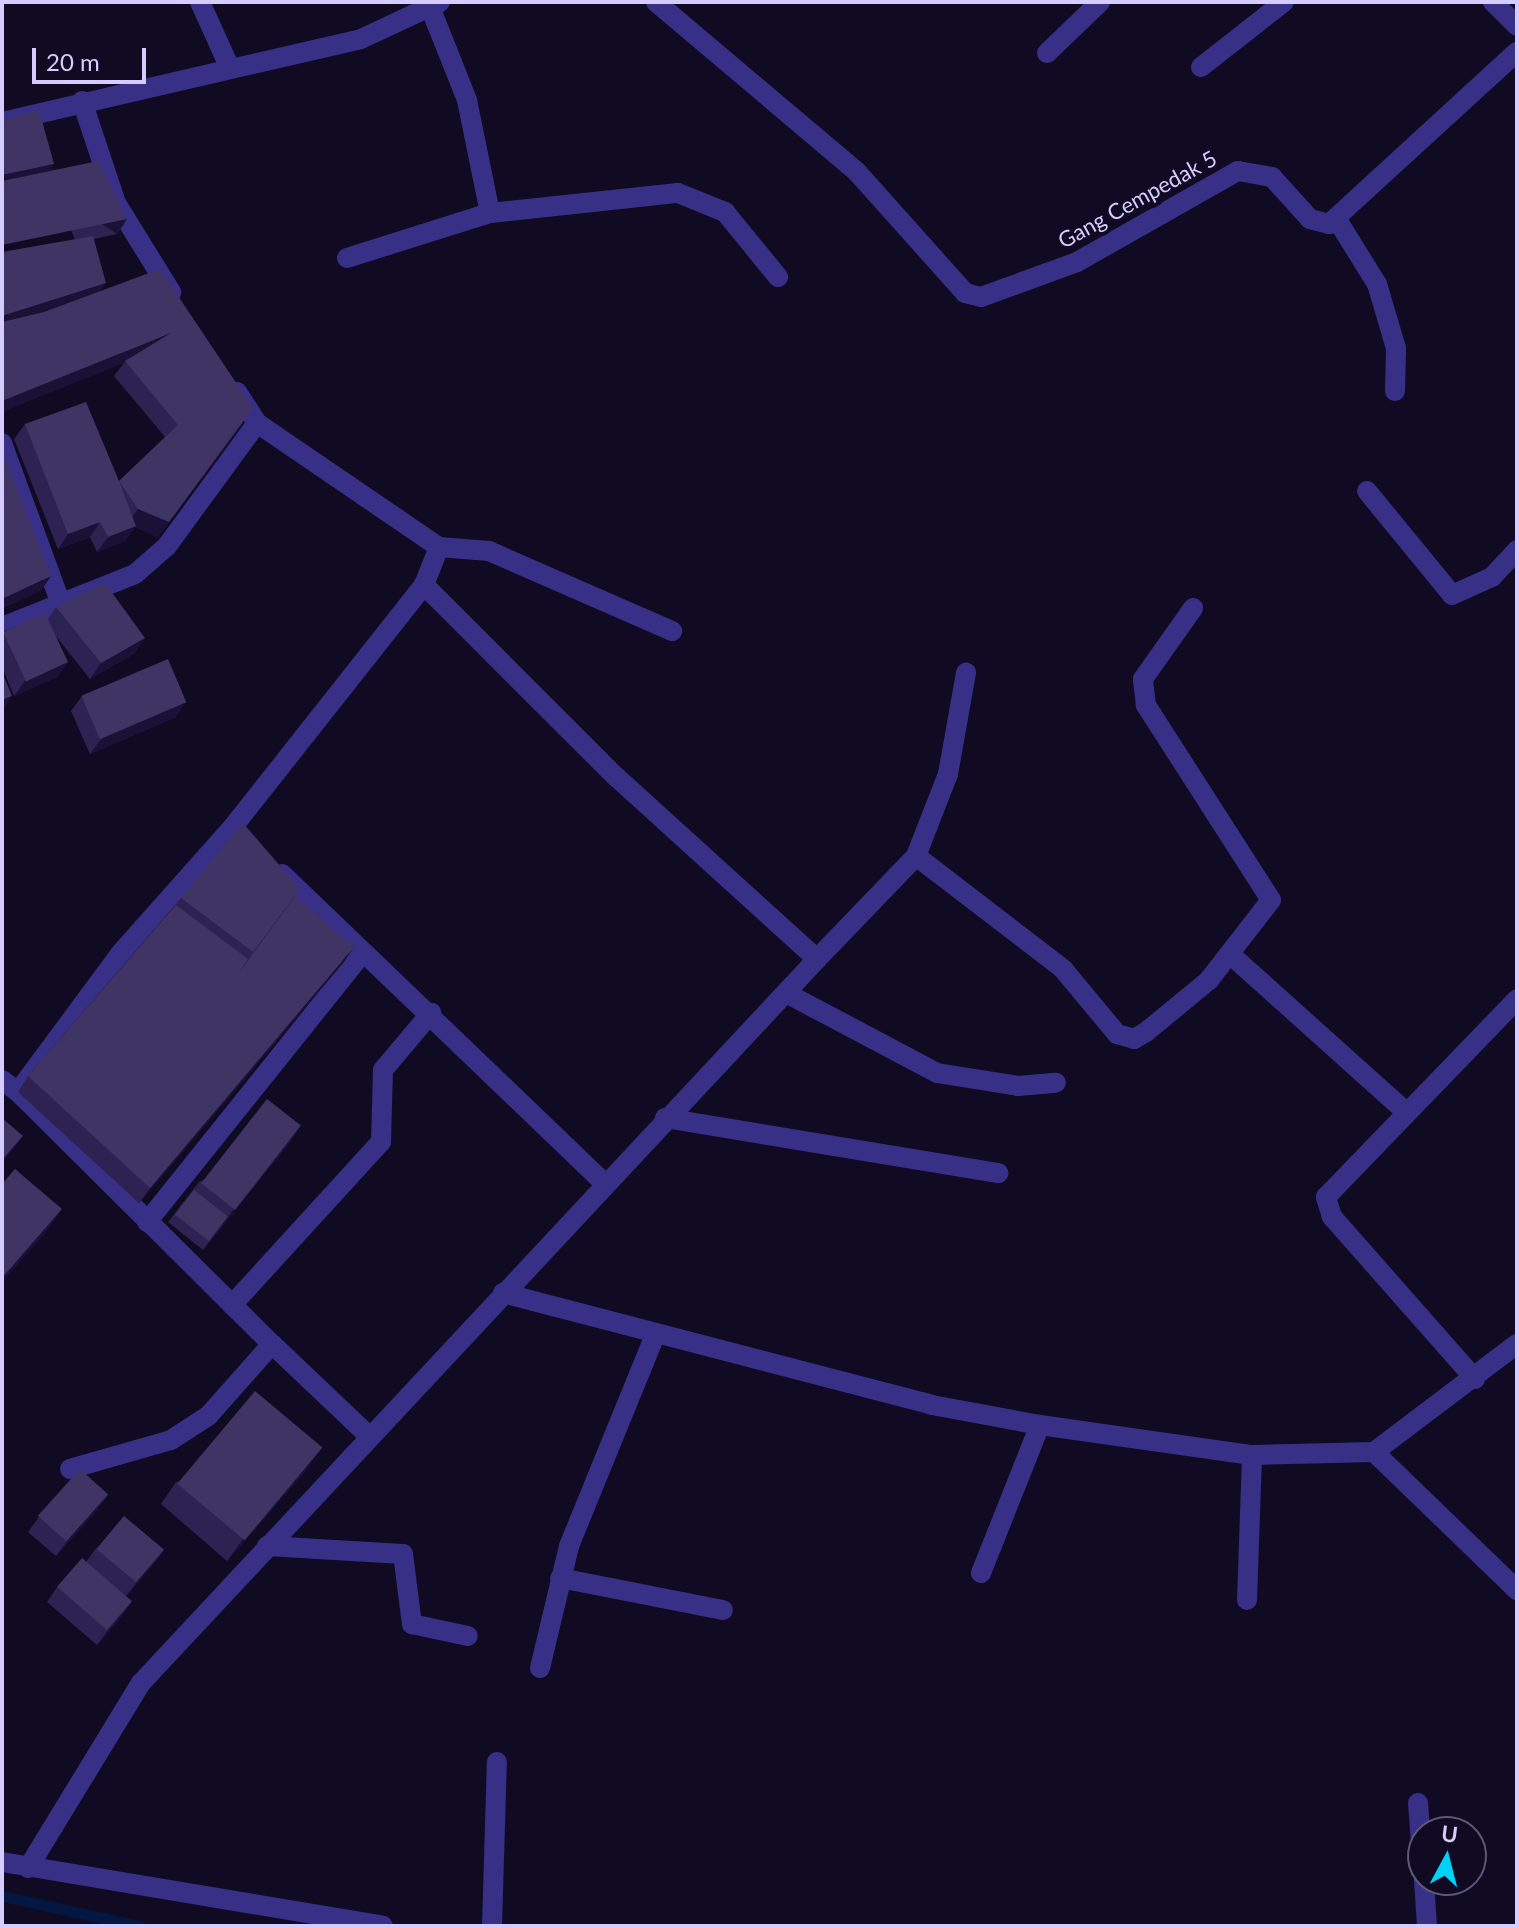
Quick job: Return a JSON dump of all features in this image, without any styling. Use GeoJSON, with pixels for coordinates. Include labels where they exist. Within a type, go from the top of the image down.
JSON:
{"type":"FeatureCollection","features":[{"type":"Feature","properties":{"kind":"street"},"geometry":{"type":"LineString","coordinates":[[200,2],[230,68]]}},
{"type":"Feature","properties":{"kind":"street","name":"Gang Cempedak 5"},"geometry":{"type":"LineString","coordinates":[[656,2],[857,172],[965,293],[1006,292],[1077,262],[1238,171],[1272,177],[1322,225],[1336,218]]}},
{"type":"Feature","properties":{"kind":"street"},"geometry":{"type":"LineString","coordinates":[[1047,53],[1100,2]]}},
{"type":"Feature","properties":{"kind":"street"},"geometry":{"type":"LineString","coordinates":[[1201,67],[1284,2]]}},
{"type":"Feature","properties":{"kind":"street"},"geometry":{"type":"LineString","coordinates":[[1493,2],[1517,26]]}},
{"type":"Feature","properties":{"kind":"street"},"geometry":{"type":"LineString","coordinates":[[2,122],[82,101],[361,39],[435,4],[467,100],[490,213]]}},
{"type":"Feature","properties":{"kind":"street"},"geometry":{"type":"LineString","coordinates":[[1395,391],[1396,348],[1377,284],[1336,218],[1517,52]]}},
{"type":"Feature","properties":{"kind":"street"},"geometry":{"type":"LineString","coordinates":[[82,101],[116,203],[187,317]]}},
{"type":"Feature","properties":{"kind":"street"},"geometry":{"type":"LineString","coordinates":[[347,258],[490,213],[691,196],[725,212],[778,277]]}},
{"type":"Feature","properties":{"kind":"street"},"geometry":{"type":"LineString","coordinates":[[222,370],[257,423],[439,547],[489,551],[672,631]]}},
{"type":"Feature","properties":{"kind":"street"},"geometry":{"type":"LineString","coordinates":[[2,627],[59,599],[146,565],[257,423]]}},
{"type":"Feature","properties":{"kind":"street"},"geometry":{"type":"LineString","coordinates":[[2,443],[59,599]]}},
{"type":"Feature","properties":{"kind":"street"},"geometry":{"type":"LineString","coordinates":[[1367,491],[1452,595],[1492,577],[1517,550]]}},
{"type":"Feature","properties":{"kind":"street"},"geometry":{"type":"LineString","coordinates":[[369,1436],[10,1086],[120,954],[232,828],[424,585],[439,547]]}},
{"type":"Feature","properties":{"kind":"street"},"geometry":{"type":"LineString","coordinates":[[424,585],[616,777],[817,959]]}},
{"type":"Feature","properties":{"kind":"street"},"geometry":{"type":"LineString","coordinates":[[916,856],[1063,969],[1127,1038],[1146,1032],[1231,955],[1271,900],[1142,689],[1193,608]]}},
{"type":"Feature","properties":{"kind":"street"},"geometry":{"type":"LineString","coordinates":[[28,1868],[141,1683],[604,1183],[916,856],[948,774],[966,673]]}},
{"type":"Feature","properties":{"kind":"street"},"geometry":{"type":"LineString","coordinates":[[232,828],[431,1013],[604,1183]]}},
{"type":"Feature","properties":{"kind":"street"},"geometry":{"type":"LineString","coordinates":[[147,1222],[363,952]]}},
{"type":"Feature","properties":{"kind":"street"},"geometry":{"type":"LineString","coordinates":[[1231,955],[1405,1111]]}},
{"type":"Feature","properties":{"kind":"street"},"geometry":{"type":"LineString","coordinates":[[786,993],[937,1073],[1018,1086],[1056,1083]]}},
{"type":"Feature","properties":{"kind":"street"},"geometry":{"type":"LineString","coordinates":[[1475,1379],[1326,1206],[1329,1189],[1517,999]]}},
{"type":"Feature","properties":{"kind":"street"},"geometry":{"type":"LineString","coordinates":[[232,1305],[381,1142],[383,1070],[431,1013]]}},
{"type":"Feature","properties":{"kind":"street"},"geometry":{"type":"LineString","coordinates":[[665,1118],[998,1173]]}},
{"type":"Feature","properties":{"kind":"street"},"geometry":{"type":"LineString","coordinates":[[503,1293],[655,1335],[1040,1425],[1252,1455],[1374,1452],[1475,1379],[1517,1344]]}},
{"type":"Feature","properties":{"kind":"street"},"geometry":{"type":"LineString","coordinates":[[540,1668],[560,1578],[655,1335]]}},
{"type":"Feature","properties":{"kind":"street"},"geometry":{"type":"LineString","coordinates":[[70,1469],[171,1440],[208,1416],[272,1344]]}},
{"type":"Feature","properties":{"kind":"street"},"geometry":{"type":"LineString","coordinates":[[981,1573],[1040,1425]]}},
{"type":"Feature","properties":{"kind":"street"},"geometry":{"type":"LineString","coordinates":[[1374,1452],[1517,1590]]}},
{"type":"Feature","properties":{"kind":"street"},"geometry":{"type":"LineString","coordinates":[[1247,1600],[1252,1455]]}},
{"type":"Feature","properties":{"kind":"street"},"geometry":{"type":"LineString","coordinates":[[267,1546],[403,1554],[412,1624],[468,1636]]}},
{"type":"Feature","properties":{"kind":"street"},"geometry":{"type":"LineString","coordinates":[[560,1578],[723,1610]]}},
{"type":"Feature","properties":{"kind":"street"},"geometry":{"type":"LineString","coordinates":[[492,1926],[497,1762]]}},
{"type":"Feature","properties":{"kind":"street"},"geometry":{"type":"LineString","coordinates":[[1418,1803],[1419,1816]]}},
{"type":"Feature","properties":{"kind":"street"},"geometry":{"type":"LineString","coordinates":[[2,1862],[383,1926]]}},
{"type":"Feature","properties":{"kind":"street"},"geometry":{"type":"LineString","coordinates":[[1425,1896],[1427,1926]]}},
{"type":"Feature","properties":{"kind":"building"},"geometry":{"type":"Polygon","coordinates":[[[39,110],[54,164],[2,175],[2,120],[39,110]]]}},
{"type":"Feature","properties":{"kind":"building"},"geometry":{"type":"Polygon","coordinates":[[[98,161],[127,219],[2,245],[2,181],[98,161]]]}},
{"type":"Feature","properties":{"kind":"building"},"geometry":{"type":"Polygon","coordinates":[[[93,236],[106,283],[2,316],[2,252],[93,236]]]}},
{"type":"Feature","properties":{"kind":"building"},"geometry":{"type":"Polygon","coordinates":[[[160,269],[253,408],[169,522],[138,509],[119,481],[178,425],[125,361],[171,333],[2,401],[2,322],[44,312],[160,269]]]}},
{"type":"Feature","properties":{"kind":"building"},"geometry":{"type":"Polygon","coordinates":[[[86,402],[136,526],[108,537],[100,522],[68,534],[25,424],[86,402]]]}},
{"type":"Feature","properties":{"kind":"building"},"geometry":{"type":"Polygon","coordinates":[[[2,451],[51,576],[2,599],[2,451]]]}},
{"type":"Feature","properties":{"kind":"building"},"geometry":{"type":"Polygon","coordinates":[[[105,583],[145,638],[101,663],[56,607],[105,583]]]}},
{"type":"Feature","properties":{"kind":"building"},"geometry":{"type":"Polygon","coordinates":[[[45,613],[68,662],[26,681],[3,632],[45,613]]]}},
{"type":"Feature","properties":{"kind":"building"},"geometry":{"type":"Polygon","coordinates":[[[168,659],[186,702],[100,739],[81,696],[168,659]]]}},
{"type":"Feature","properties":{"kind":"building"},"geometry":{"type":"Polygon","coordinates":[[[2,672],[12,696],[2,700],[2,672]]]}},
{"type":"Feature","properties":{"kind":"building"},"geometry":{"type":"Polygon","coordinates":[[[243,823],[300,889],[253,952],[181,898],[243,823]]]}},
{"type":"Feature","properties":{"kind":"building"},"geometry":{"type":"Polygon","coordinates":[[[295,896],[354,947],[150,1188],[28,1076],[176,905],[248,959],[237,976],[295,896]]]}},
{"type":"Feature","properties":{"kind":"building"},"geometry":{"type":"Polygon","coordinates":[[[267,1099],[301,1125],[235,1210],[201,1183],[267,1099]]]}},
{"type":"Feature","properties":{"kind":"building"},"geometry":{"type":"Polygon","coordinates":[[[2,1118],[23,1136],[2,1160],[2,1118]]]}},
{"type":"Feature","properties":{"kind":"building"},"geometry":{"type":"Polygon","coordinates":[[[15,1169],[62,1209],[2,1278],[2,1184],[15,1169]]]}},
{"type":"Feature","properties":{"kind":"building"},"geometry":{"type":"Polygon","coordinates":[[[194,1190],[228,1216],[209,1241],[175,1214],[194,1190]]]}},
{"type":"Feature","properties":{"kind":"building"},"geometry":{"type":"Polygon","coordinates":[[[255,1391],[322,1448],[245,1540],[177,1484],[255,1391]]]}},
{"type":"Feature","properties":{"kind":"building"},"geometry":{"type":"Polygon","coordinates":[[[80,1469],[108,1494],[66,1541],[38,1516],[80,1469]]]}},
{"type":"Feature","properties":{"kind":"building"},"geometry":{"type":"Polygon","coordinates":[[[124,1516],[164,1549],[136,1582],[96,1549],[124,1516]]]}},
{"type":"Feature","properties":{"kind":"building"},"geometry":{"type":"Polygon","coordinates":[[[82,1558],[132,1601],[107,1630],[57,1587],[82,1558]]]}},
{"type":"Feature","properties":{"kind":"waterway"},"geometry":{"type":"LineString","coordinates":[[2,1896],[140,1926]]}}]}
